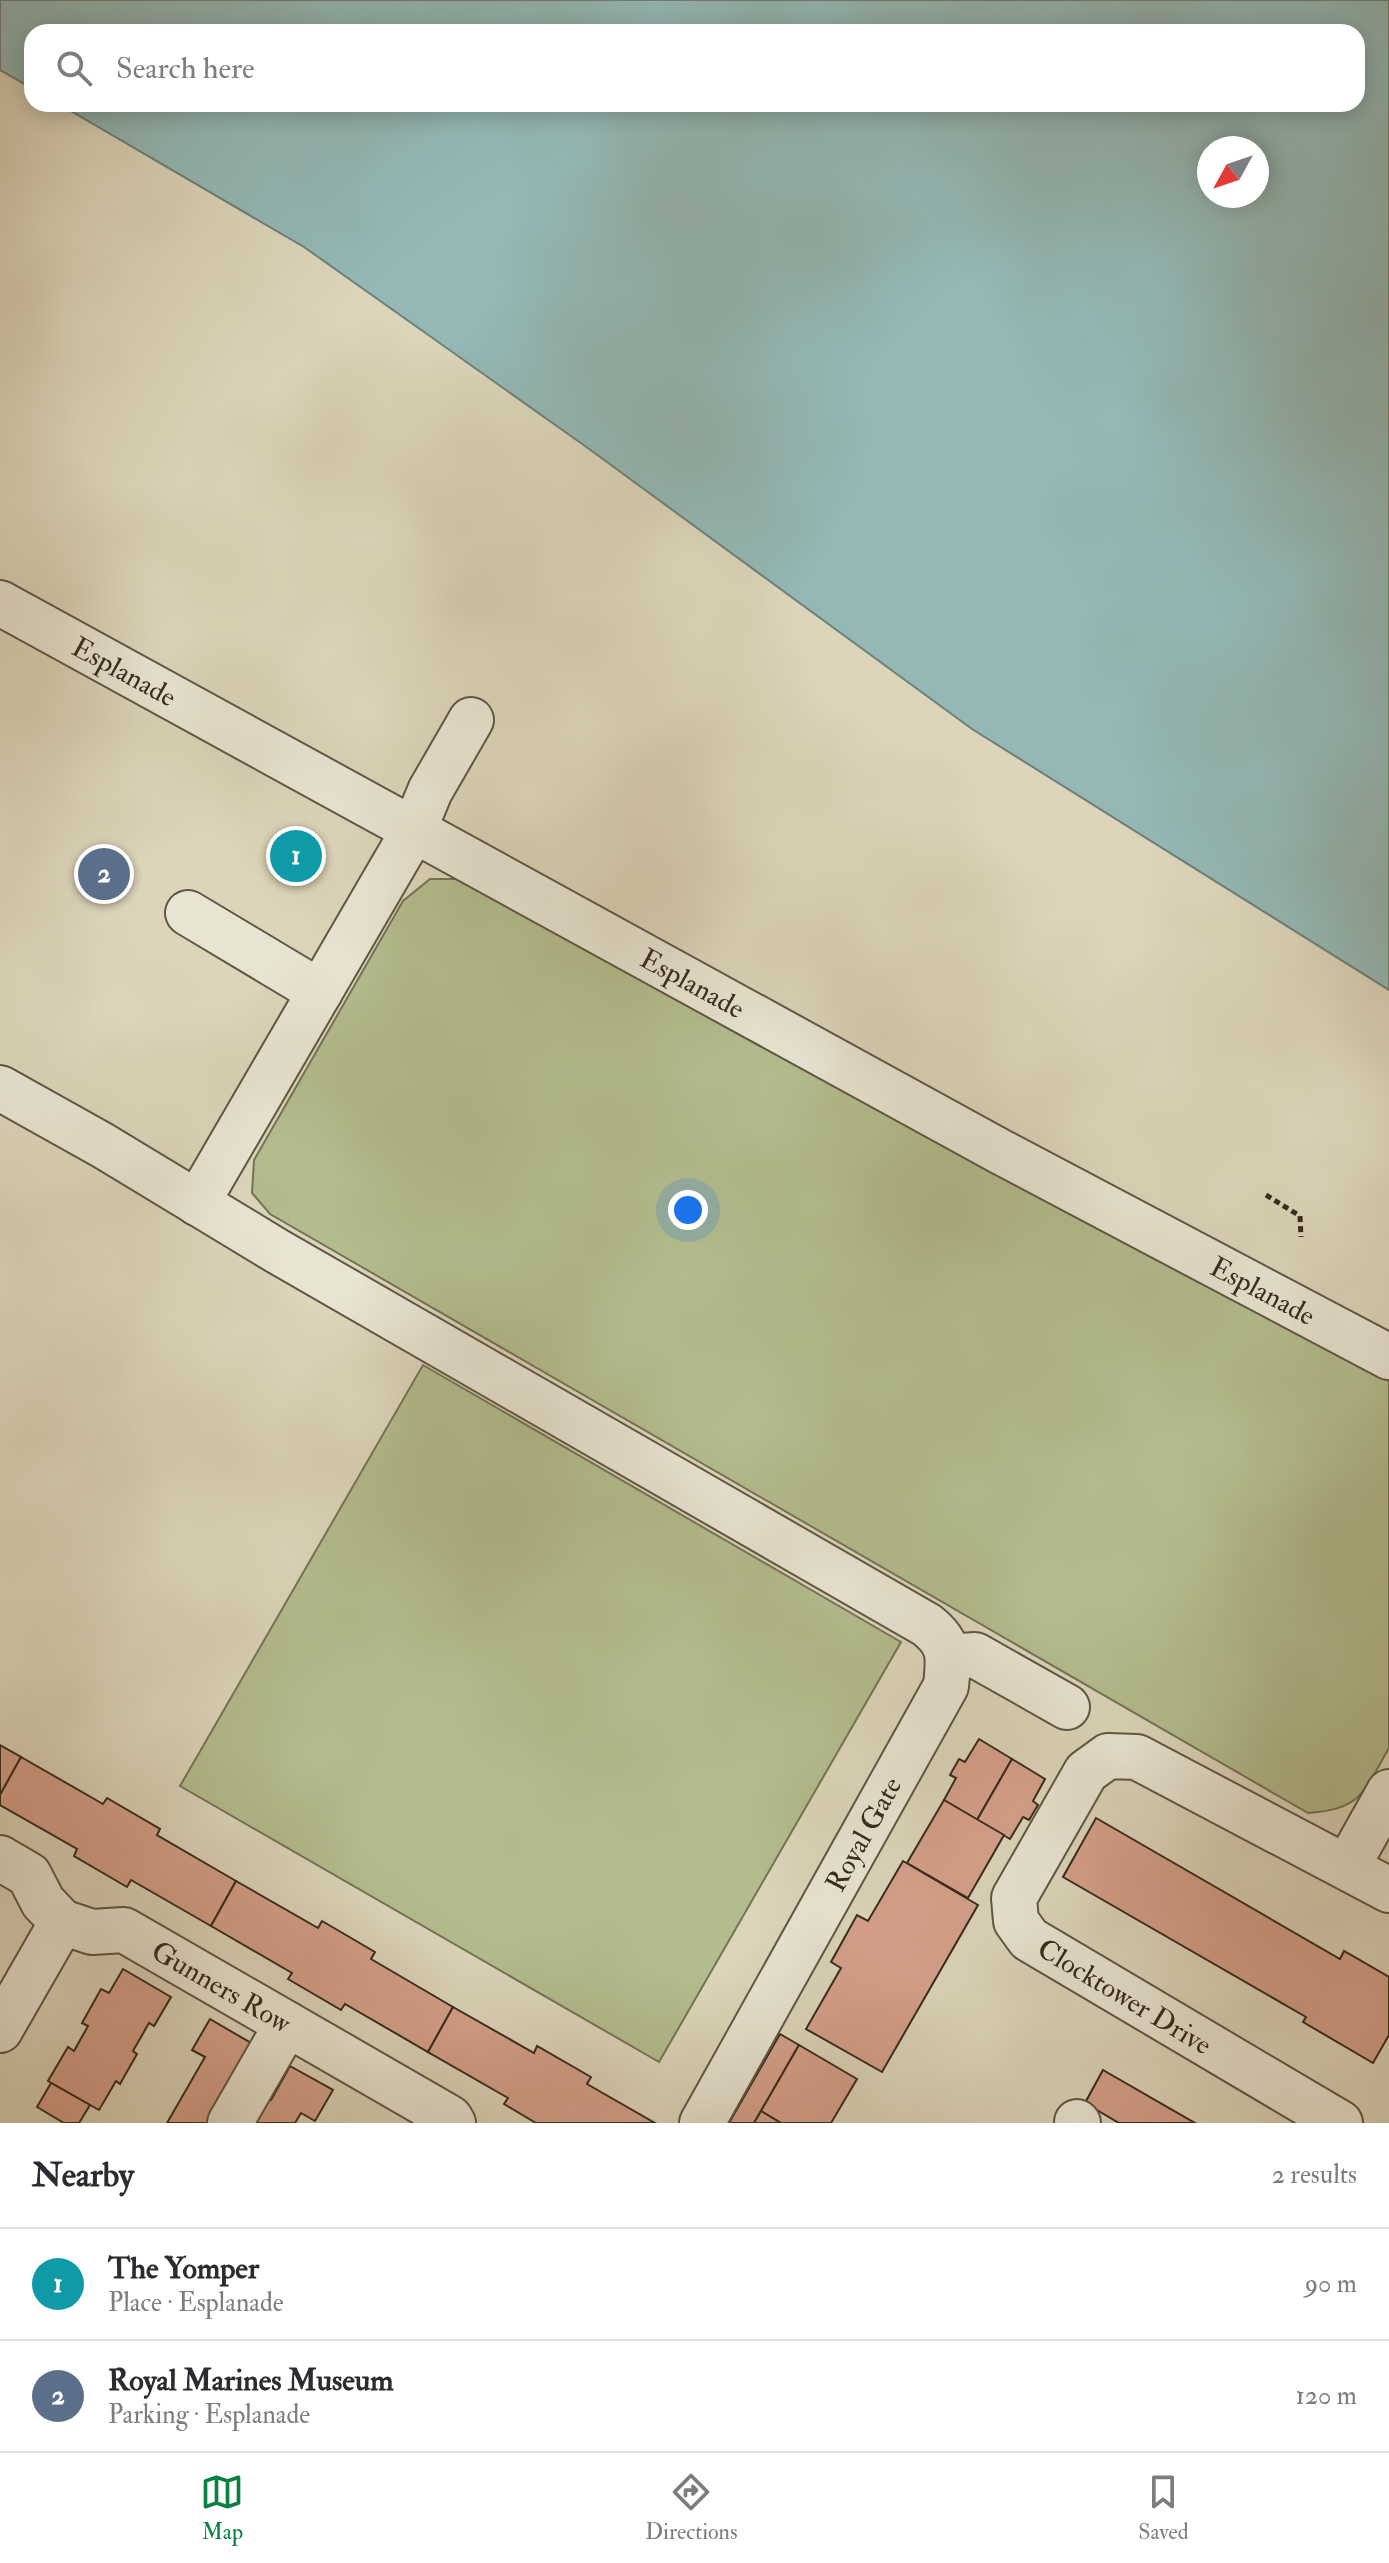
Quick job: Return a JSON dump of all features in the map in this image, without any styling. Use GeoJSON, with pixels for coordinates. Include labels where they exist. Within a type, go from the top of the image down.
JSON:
{"type":"FeatureCollection","features":[{"type":"Feature","properties":{"kind":"street","name":"Esplanade"},"geometry":{"type":"LineString","coordinates":[[0,603],[1001,1152],[1389,1357]]}},
{"type":"Feature","properties":{"kind":"street"},"geometry":{"type":"LineString","coordinates":[[197,1203],[414,830],[430,791],[471,720]]}},
{"type":"Feature","properties":{"kind":"street"},"geometry":{"type":"LineString","coordinates":[[188,913],[320,992]]}},
{"type":"Feature","properties":{"kind":"street"},"geometry":{"type":"LineString","coordinates":[[0,1088],[927,1625],[942,1637],[949,1657],[975,1655],[1067,1707]]}},
{"type":"Feature","properties":{"kind":"street","name":"Royal Gate"},"geometry":{"type":"LineString","coordinates":[[702,2123],[946,1686],[949,1657]]}},
{"type":"Feature","properties":{"kind":"street","name":"Clocktower Drive"},"geometry":{"type":"LineString","coordinates":[[1340,2123],[1029,1939],[1016,1921],[1014,1898],[1086,1772],[1108,1756],[1137,1757],[1389,1890]]}},
{"type":"Feature","properties":{"kind":"street"},"geometry":{"type":"LineString","coordinates":[[1347,1867],[1389,1792]]}},
{"type":"Feature","properties":{"kind":"street"},"geometry":{"type":"LineString","coordinates":[[0,1858],[29,1875],[43,1902],[62,1922],[0,2030]]}},
{"type":"Feature","properties":{"kind":"street","name":"Gunners Row"},"geometry":{"type":"LineString","coordinates":[[62,1922],[92,1932],[124,1930],[450,2118],[453,2123]]}},
{"type":"Feature","properties":{"kind":"street"},"geometry":{"type":"LineString","coordinates":[[230,2123],[287,2024]]}},
{"type":"Feature","properties":{"kind":"path"},"geometry":{"type":"LineString","coordinates":[[1266,1195],[1300,1216],[1301,1237]]}},
{"type":"Feature","properties":{"kind":"green space"},"geometry":{"type":"Polygon","coordinates":[[[430,879],[467,879],[1389,1378],[1389,1748],[1359,1796],[1340,1808],[1308,1813],[270,1214],[252,1193],[254,1160],[403,901],[430,879]]]}},
{"type":"Feature","properties":{"kind":"green space"},"geometry":{"type":"Polygon","coordinates":[[[423,1365],[901,1642],[659,2062],[180,1786],[423,1365]]]}},
{"type":"Feature","properties":{"kind":"water"},"geometry":{"type":"Polygon","coordinates":[[[0,0],[1389,0],[1389,990],[972,729],[585,446],[304,247],[73,112],[1365,112],[1365,24],[24,24],[24,84],[0,70],[0,0]]]}},
{"type":"Feature","properties":{"kind":"building"},"geometry":{"type":"Polygon","coordinates":[[[979,1739],[1012,1759],[977,1820],[944,1800],[956,1778],[950,1775],[959,1759],[965,1762],[979,1739]]]}},
{"type":"Feature","properties":{"kind":"building"},"geometry":{"type":"Polygon","coordinates":[[[0,1745],[21,1757],[0,1795],[0,1745]]]}},
{"type":"Feature","properties":{"kind":"building"},"geometry":{"type":"Polygon","coordinates":[[[21,1757],[103,1804],[107,1798],[160,1829],[157,1835],[236,1881],[211,1926],[131,1880],[127,1887],[74,1856],[77,1849],[0,1805],[0,1795],[21,1757]]]}},
{"type":"Feature","properties":{"kind":"building"},"geometry":{"type":"Polygon","coordinates":[[[1012,1759],[1045,1779],[1033,1801],[1038,1805],[1029,1820],[1023,1817],[1010,1839],[977,1820],[1012,1759]]]}},
{"type":"Feature","properties":{"kind":"building"},"geometry":{"type":"Polygon","coordinates":[[[944,1800],[1004,1835],[968,1898],[907,1863],[944,1800]]]}},
{"type":"Feature","properties":{"kind":"building"},"geometry":{"type":"Polygon","coordinates":[[[1096,1818],[1340,1959],[1344,1951],[1389,1977],[1389,2035],[1373,2063],[1303,2022],[1306,2017],[1063,1877],[1096,1818]]]}},
{"type":"Feature","properties":{"kind":"building"},"geometry":{"type":"Polygon","coordinates":[[[903,1861],[978,1905],[882,2072],[806,2029],[841,1968],[831,1962],[857,1915],[868,1921],[903,1861]]]}},
{"type":"Feature","properties":{"kind":"building"},"geometry":{"type":"Polygon","coordinates":[[[236,1881],[318,1928],[322,1921],[375,1952],[371,1959],[453,2007],[428,2052],[345,2004],[341,2010],[288,1979],[292,1973],[211,1926],[236,1881]]]}},
{"type":"Feature","properties":{"kind":"building"},"geometry":{"type":"Polygon","coordinates":[[[123,1969],[171,1997],[154,2026],[149,2023],[133,2051],[137,2054],[120,2084],[116,2081],[99,2110],[48,2081],[68,2047],[74,2051],[88,2026],[82,2023],[101,1989],[109,1993],[123,1969]]]}},
{"type":"Feature","properties":{"kind":"building"},"geometry":{"type":"Polygon","coordinates":[[[453,2007],[534,2053],[537,2046],[591,2077],[587,2084],[655,2123],[536,2123],[504,2104],[508,2098],[428,2052],[453,2007]]]}},
{"type":"Feature","properties":{"kind":"building"},"geometry":{"type":"Polygon","coordinates":[[[210,2019],[251,2043],[211,2123],[167,2123],[205,2057],[192,2050],[210,2019]]]}},
{"type":"Feature","properties":{"kind":"building"},"geometry":{"type":"Polygon","coordinates":[[[780,2034],[799,2045],[754,2123],[729,2123],[780,2034]]]}},
{"type":"Feature","properties":{"kind":"building"},"geometry":{"type":"Polygon","coordinates":[[[799,2045],[857,2079],[831,2123],[781,2123],[761,2111],[799,2045]]]}},
{"type":"Feature","properties":{"kind":"building"},"geometry":{"type":"Polygon","coordinates":[[[290,2066],[333,2090],[315,2121],[301,2113],[295,2123],[251,2123],[266,2097],[271,2100],[290,2066]]]}},
{"type":"Feature","properties":{"kind":"building"},"geometry":{"type":"Polygon","coordinates":[[[1103,2070],[1195,2123],[1119,2123],[1085,2103],[1103,2070]]]}},
{"type":"Feature","properties":{"kind":"building"},"geometry":{"type":"Polygon","coordinates":[[[51,2083],[90,2105],[79,2123],[64,2123],[37,2107],[51,2083]]]}},
{"type":"Feature","properties":{"kind":"building"},"geometry":{"type":"Polygon","coordinates":[[[761,2111],[781,2123],[754,2123],[761,2111]]]}},
{"type":"Feature","properties":{"kind":"place","name":"The Yomper"},"geometry":{"type":"Point","coordinates":[296,856]}},
{"type":"Feature","properties":{"kind":"place","name":"Royal Marines Museum"},"geometry":{"type":"Point","coordinates":[104,874]}}]}
